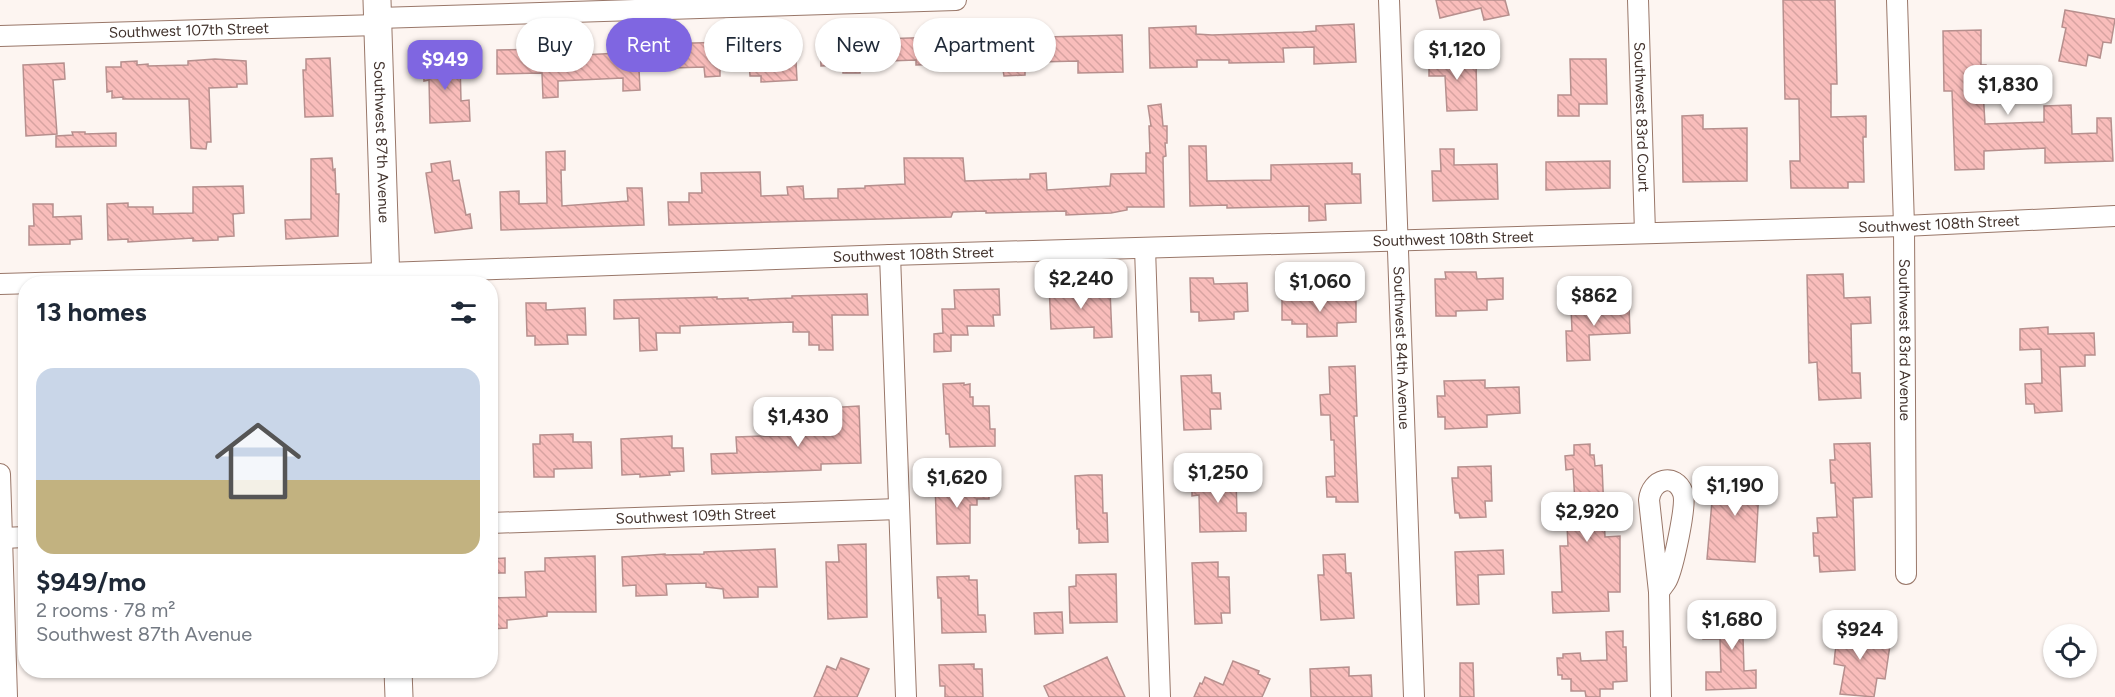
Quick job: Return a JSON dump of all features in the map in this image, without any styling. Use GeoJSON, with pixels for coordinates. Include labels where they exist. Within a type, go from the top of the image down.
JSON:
{"type":"FeatureCollection","features":[{"type":"Feature","properties":{"kind":"main road","name":"Southwest 87th Avenue"},"geometry":{"type":"LineString","coordinates":[[378,14],[386,276]]}},
{"type":"Feature","properties":{"kind":"main road"},"geometry":{"type":"LineString","coordinates":[[398,678],[399,697]]}},
{"type":"Feature","properties":{"kind":"street","name":"Southwest 107th Street"},"geometry":{"type":"LineString","coordinates":[[0,36],[378,14],[956,0]]}},
{"type":"Feature","properties":{"kind":"street","name":"Southwest 84th Avenue"},"geometry":{"type":"LineString","coordinates":[[1389,0],[1414,697]]}},
{"type":"Feature","properties":{"kind":"street","name":"Southwest 83rd Court"},"geometry":{"type":"LineString","coordinates":[[1638,0],[1644,233]]}},
{"type":"Feature","properties":{"kind":"street","name":"Southwest 83rd Avenue"},"geometry":{"type":"LineString","coordinates":[[1897,0],[1904,226],[1906,573]]}},
{"type":"Feature","properties":{"kind":"street","name":"Southwest 108th Street"},"geometry":{"type":"LineString","coordinates":[[430,276],[890,255],[1904,226],[2115,216]]}},
{"type":"Feature","properties":{"kind":"street"},"geometry":{"type":"LineString","coordinates":[[1145,248],[1160,697]]}},
{"type":"Feature","properties":{"kind":"street"},"geometry":{"type":"LineString","coordinates":[[890,255],[906,697]]}},
{"type":"Feature","properties":{"kind":"street","name":"Southwest 108th Street"},"geometry":{"type":"LineString","coordinates":[[0,284],[18,284]]}},
{"type":"Feature","properties":{"kind":"street"},"geometry":{"type":"LineString","coordinates":[[0,474],[7,697]]}},
{"type":"Feature","properties":{"kind":"street"},"geometry":{"type":"LineString","coordinates":[[1659,592],[1667,579],[1684,508],[1683,492],[1675,483],[1669,481],[1655,484],[1649,500],[1659,592],[1661,697]]}},
{"type":"Feature","properties":{"kind":"street","name":"Southwest 109th Street"},"geometry":{"type":"LineString","coordinates":[[498,523],[899,509]]}},
{"type":"Feature","properties":{"kind":"street"},"geometry":{"type":"LineString","coordinates":[[2,538],[18,537]]}},
{"type":"Feature","properties":{"kind":"building"},"geometry":{"type":"Polygon","coordinates":[[[1436,0],[1505,0],[1509,15],[1484,20],[1481,8],[1440,18],[1436,0]]]}},
{"type":"Feature","properties":{"kind":"building"},"geometry":{"type":"Polygon","coordinates":[[[1783,0],[1835,0],[1837,84],[1831,84],[1831,117],[1866,116],[1866,137],[1863,137],[1864,182],[1848,182],[1848,188],[1791,188],[1790,161],[1800,161],[1799,99],[1785,99],[1783,0]]]}},
{"type":"Feature","properties":{"kind":"building"},"geometry":{"type":"Polygon","coordinates":[[[2065,10],[2115,19],[2111,43],[2103,42],[2100,58],[2088,55],[2086,66],[2059,61],[2066,28],[2062,27],[2065,10]]]}},
{"type":"Feature","properties":{"kind":"building"},"geometry":{"type":"Polygon","coordinates":[[[1354,24],[1356,62],[1314,64],[1314,47],[1283,48],[1284,62],[1229,63],[1229,60],[1197,60],[1197,67],[1150,68],[1149,28],[1196,26],[1196,34],[1212,35],[1316,31],[1316,26],[1354,24]]]}},
{"type":"Feature","properties":{"kind":"building"},"geometry":{"type":"Polygon","coordinates":[[[1981,30],[1981,65],[1986,65],[1987,90],[1983,90],[1985,124],[2044,122],[2044,106],[2071,105],[2072,134],[2097,133],[2097,118],[2111,118],[2113,161],[2045,163],[2045,148],[1984,151],[1984,169],[1955,170],[1952,91],[1944,91],[1943,31],[1981,30]]]}},
{"type":"Feature","properties":{"kind":"building"},"geometry":{"type":"Polygon","coordinates":[[[1122,35],[1123,72],[1078,73],[1078,61],[1056,62],[1056,37],[1122,35]]]}},
{"type":"Feature","properties":{"kind":"building"},"geometry":{"type":"Polygon","coordinates":[[[901,38],[913,38],[913,60],[901,61],[901,38]]]}},
{"type":"Feature","properties":{"kind":"building"},"geometry":{"type":"Polygon","coordinates":[[[692,43],[704,43],[704,67],[692,67],[692,43]]]}},
{"type":"Feature","properties":{"kind":"building"},"geometry":{"type":"Polygon","coordinates":[[[497,50],[516,50],[516,72],[594,72],[594,54],[606,54],[606,72],[639,72],[640,90],[623,91],[623,78],[558,81],[558,97],[543,98],[542,73],[497,74],[497,50]]]}},
{"type":"Feature","properties":{"kind":"building"},"geometry":{"type":"Polygon","coordinates":[[[1473,56],[1476,61],[1477,110],[1447,111],[1445,76],[1429,76],[1429,57],[1473,56]]]}},
{"type":"Feature","properties":{"kind":"building"},"geometry":{"type":"Polygon","coordinates":[[[330,58],[333,116],[305,117],[303,70],[306,70],[306,59],[330,58]]]}},
{"type":"Feature","properties":{"kind":"building"},"geometry":{"type":"Polygon","coordinates":[[[446,58],[446,61],[460,61],[461,101],[469,100],[470,121],[430,123],[429,80],[424,81],[423,59],[446,58]]]}},
{"type":"Feature","properties":{"kind":"building"},"geometry":{"type":"Polygon","coordinates":[[[215,59],[246,61],[247,84],[237,84],[237,87],[209,88],[211,142],[207,142],[206,149],[191,148],[189,99],[123,99],[123,97],[112,98],[112,91],[107,92],[106,67],[121,67],[121,62],[137,61],[137,65],[148,64],[148,66],[188,65],[188,61],[215,59]]]}},
{"type":"Feature","properties":{"kind":"building"},"geometry":{"type":"Polygon","coordinates":[[[1570,59],[1606,59],[1607,104],[1579,104],[1579,116],[1558,116],[1558,95],[1571,95],[1570,59]]]}},
{"type":"Feature","properties":{"kind":"building"},"geometry":{"type":"Polygon","coordinates":[[[64,63],[65,79],[53,80],[57,134],[26,136],[23,65],[64,63]]]}},
{"type":"Feature","properties":{"kind":"building"},"geometry":{"type":"Polygon","coordinates":[[[704,72],[720,72],[720,76],[705,77],[704,72]]]}},
{"type":"Feature","properties":{"kind":"building"},"geometry":{"type":"Polygon","coordinates":[[[750,72],[797,72],[797,80],[761,82],[761,76],[750,76],[750,72]]]}},
{"type":"Feature","properties":{"kind":"building"},"geometry":{"type":"Polygon","coordinates":[[[1003,72],[1025,72],[1025,75],[1004,76],[1003,72]]]}},
{"type":"Feature","properties":{"kind":"building"},"geometry":{"type":"Polygon","coordinates":[[[1161,104],[1163,126],[1167,126],[1166,156],[1163,157],[1164,207],[1127,207],[1127,210],[1111,213],[1066,215],[1066,211],[986,213],[986,211],[953,212],[951,217],[669,225],[668,202],[689,202],[689,193],[702,193],[701,173],[760,172],[761,196],[788,195],[787,187],[803,186],[804,199],[838,198],[838,189],[905,184],[904,158],[963,158],[965,181],[1030,179],[1030,174],[1046,173],[1047,190],[1110,186],[1111,174],[1146,173],[1146,153],[1150,153],[1149,126],[1151,126],[1148,106],[1161,104]]]}},
{"type":"Feature","properties":{"kind":"building"},"geometry":{"type":"Polygon","coordinates":[[[1703,115],[1703,129],[1747,128],[1747,181],[1683,182],[1682,116],[1703,115]]]}},
{"type":"Feature","properties":{"kind":"building"},"geometry":{"type":"Polygon","coordinates":[[[72,132],[116,133],[116,146],[56,147],[56,136],[73,135],[72,132]]]}},
{"type":"Feature","properties":{"kind":"building"},"geometry":{"type":"Polygon","coordinates":[[[1189,146],[1206,146],[1207,181],[1271,180],[1271,165],[1352,163],[1352,174],[1360,174],[1361,203],[1325,204],[1326,220],[1309,221],[1309,206],[1227,208],[1227,205],[1190,206],[1189,146]]]}},
{"type":"Feature","properties":{"kind":"building"},"geometry":{"type":"Polygon","coordinates":[[[1440,149],[1454,149],[1454,165],[1497,164],[1498,199],[1433,201],[1432,171],[1441,171],[1440,149]]]}},
{"type":"Feature","properties":{"kind":"building"},"geometry":{"type":"Polygon","coordinates":[[[565,151],[565,170],[561,170],[562,206],[628,201],[627,188],[642,188],[644,225],[501,230],[500,192],[519,191],[519,204],[547,203],[546,152],[565,151]]]}},
{"type":"Feature","properties":{"kind":"building"},"geometry":{"type":"Polygon","coordinates":[[[332,158],[336,194],[339,194],[338,236],[286,239],[285,220],[311,219],[311,159],[332,158]]]}},
{"type":"Feature","properties":{"kind":"building"},"geometry":{"type":"Polygon","coordinates":[[[450,161],[453,181],[459,180],[466,215],[470,214],[472,228],[435,233],[426,173],[432,172],[431,164],[450,161]]]}},
{"type":"Feature","properties":{"kind":"building"},"geometry":{"type":"Polygon","coordinates":[[[1610,161],[1610,188],[1546,190],[1546,162],[1610,161]]]}},
{"type":"Feature","properties":{"kind":"building"},"geometry":{"type":"Polygon","coordinates":[[[243,186],[244,213],[233,214],[234,236],[218,237],[218,240],[193,241],[193,238],[128,242],[128,239],[108,240],[107,204],[128,203],[128,207],[153,207],[153,214],[193,213],[193,187],[243,186]]]}},
{"type":"Feature","properties":{"kind":"building"},"geometry":{"type":"Polygon","coordinates":[[[33,204],[53,204],[53,217],[81,216],[82,239],[70,240],[70,244],[29,245],[29,226],[34,226],[33,204]]]}},
{"type":"Feature","properties":{"kind":"building"},"geometry":{"type":"Polygon","coordinates":[[[1445,272],[1476,272],[1477,279],[1503,278],[1503,299],[1487,300],[1487,310],[1456,311],[1456,316],[1436,316],[1435,279],[1446,279],[1445,272]]]}},
{"type":"Feature","properties":{"kind":"building"},"geometry":{"type":"Polygon","coordinates":[[[1843,274],[1844,298],[1870,297],[1871,323],[1851,324],[1852,373],[1860,373],[1861,398],[1819,400],[1817,362],[1809,363],[1807,275],[1843,274]]]}},
{"type":"Feature","properties":{"kind":"building"},"geometry":{"type":"Polygon","coordinates":[[[1190,278],[1213,278],[1214,284],[1247,283],[1248,311],[1234,312],[1234,319],[1199,321],[1199,312],[1191,312],[1190,278]]]}},
{"type":"Feature","properties":{"kind":"building"},"geometry":{"type":"Polygon","coordinates":[[[1049,284],[1071,284],[1071,292],[1110,290],[1112,337],[1094,338],[1094,327],[1051,329],[1049,284]]]}},
{"type":"Feature","properties":{"kind":"building"},"geometry":{"type":"Polygon","coordinates":[[[999,289],[1000,315],[993,315],[994,326],[967,326],[968,335],[951,335],[951,351],[934,352],[934,334],[943,333],[942,309],[955,309],[954,290],[999,289]]]}},
{"type":"Feature","properties":{"kind":"building"},"geometry":{"type":"Polygon","coordinates":[[[867,294],[868,315],[832,315],[833,350],[819,350],[819,345],[809,345],[809,332],[793,332],[793,322],[680,326],[680,333],[656,333],[657,350],[640,351],[639,318],[614,319],[614,300],[717,297],[717,299],[748,298],[748,300],[867,294]]]}},
{"type":"Feature","properties":{"kind":"building"},"geometry":{"type":"Polygon","coordinates":[[[1292,295],[1356,297],[1356,322],[1337,323],[1337,336],[1307,337],[1307,324],[1292,324],[1292,320],[1282,320],[1282,299],[1292,298],[1292,295]]]}},
{"type":"Feature","properties":{"kind":"building"},"geometry":{"type":"Polygon","coordinates":[[[526,303],[546,303],[546,310],[585,308],[586,335],[567,335],[568,344],[535,345],[535,336],[527,336],[526,303]]]}},
{"type":"Feature","properties":{"kind":"building"},"geometry":{"type":"Polygon","coordinates":[[[1629,305],[1630,333],[1589,335],[1590,360],[1567,361],[1566,331],[1572,331],[1571,307],[1629,305]]]}},
{"type":"Feature","properties":{"kind":"building"},"geometry":{"type":"Polygon","coordinates":[[[2048,327],[2048,334],[2094,333],[2095,355],[2085,355],[2085,366],[2060,367],[2062,411],[2035,413],[2034,404],[2026,404],[2025,384],[2042,383],[2041,349],[2020,350],[2020,329],[2048,327]]]}},
{"type":"Feature","properties":{"kind":"building"},"geometry":{"type":"Polygon","coordinates":[[[1355,366],[1357,416],[1354,416],[1358,502],[1336,502],[1336,497],[1327,497],[1326,477],[1335,476],[1334,440],[1331,440],[1330,415],[1321,415],[1320,395],[1330,394],[1329,367],[1355,366]]]}},
{"type":"Feature","properties":{"kind":"building"},"geometry":{"type":"Polygon","coordinates":[[[1211,375],[1212,393],[1220,393],[1221,409],[1210,409],[1211,429],[1184,430],[1181,376],[1211,375]]]}},
{"type":"Feature","properties":{"kind":"building"},"geometry":{"type":"Polygon","coordinates":[[[1485,380],[1485,388],[1519,387],[1520,413],[1487,415],[1487,427],[1445,429],[1445,417],[1438,417],[1437,396],[1445,396],[1444,381],[1485,380]]]}},
{"type":"Feature","properties":{"kind":"building"},"geometry":{"type":"Polygon","coordinates":[[[964,383],[964,385],[970,384],[973,406],[989,406],[990,429],[995,429],[995,446],[950,447],[949,434],[946,434],[943,384],[964,383]]]}},
{"type":"Feature","properties":{"kind":"building"},"geometry":{"type":"Polygon","coordinates":[[[859,406],[861,463],[821,464],[821,470],[712,474],[711,454],[737,453],[736,437],[796,435],[796,427],[827,426],[827,408],[859,406]]]}},
{"type":"Feature","properties":{"kind":"building"},"geometry":{"type":"Polygon","coordinates":[[[573,434],[573,442],[591,442],[592,468],[554,469],[554,477],[534,477],[533,444],[540,444],[540,435],[573,434]]]}},
{"type":"Feature","properties":{"kind":"building"},"geometry":{"type":"Polygon","coordinates":[[[672,436],[672,448],[683,448],[684,471],[669,472],[670,475],[640,477],[640,474],[622,475],[621,439],[672,436]]]}},
{"type":"Feature","properties":{"kind":"building"},"geometry":{"type":"Polygon","coordinates":[[[1870,443],[1872,497],[1853,498],[1855,570],[1820,572],[1819,556],[1814,556],[1813,533],[1818,533],[1817,518],[1837,517],[1835,483],[1831,483],[1830,460],[1835,460],[1834,444],[1870,443]]]}},
{"type":"Feature","properties":{"kind":"building"},"geometry":{"type":"Polygon","coordinates":[[[1590,444],[1590,455],[1594,455],[1595,466],[1602,465],[1605,537],[1620,536],[1620,592],[1608,592],[1609,611],[1553,613],[1552,592],[1562,592],[1560,546],[1568,546],[1566,504],[1575,503],[1573,469],[1566,470],[1565,456],[1574,455],[1574,445],[1590,444]]]}},
{"type":"Feature","properties":{"kind":"building"},"geometry":{"type":"Polygon","coordinates":[[[1491,466],[1492,501],[1485,501],[1486,517],[1460,518],[1459,513],[1455,513],[1452,478],[1458,478],[1458,467],[1491,466]]]}},
{"type":"Feature","properties":{"kind":"building"},"geometry":{"type":"Polygon","coordinates":[[[1730,469],[1760,471],[1755,562],[1707,559],[1714,478],[1729,478],[1730,469]]]}},
{"type":"Feature","properties":{"kind":"building"},"geometry":{"type":"Polygon","coordinates":[[[1227,474],[1227,479],[1236,479],[1237,513],[1246,513],[1246,531],[1200,532],[1199,495],[1192,496],[1192,475],[1227,474]]]}},
{"type":"Feature","properties":{"kind":"building"},"geometry":{"type":"Polygon","coordinates":[[[1102,475],[1103,513],[1107,513],[1108,542],[1079,543],[1075,476],[1102,475]]]}},
{"type":"Feature","properties":{"kind":"building"},"geometry":{"type":"Polygon","coordinates":[[[989,481],[989,499],[977,499],[977,505],[970,505],[970,543],[937,544],[935,482],[989,481]]]}},
{"type":"Feature","properties":{"kind":"building"},"geometry":{"type":"Polygon","coordinates":[[[866,544],[867,617],[828,619],[826,562],[839,562],[838,545],[866,544]]]}},
{"type":"Feature","properties":{"kind":"building"},"geometry":{"type":"Polygon","coordinates":[[[775,549],[777,587],[758,587],[758,597],[724,598],[723,589],[706,587],[706,583],[666,584],[667,595],[636,596],[636,585],[623,586],[622,557],[775,549]]]}},
{"type":"Feature","properties":{"kind":"building"},"geometry":{"type":"Polygon","coordinates":[[[1503,550],[1504,574],[1478,575],[1479,604],[1457,605],[1455,552],[1503,550]]]}},
{"type":"Feature","properties":{"kind":"building"},"geometry":{"type":"Polygon","coordinates":[[[1345,554],[1346,573],[1351,573],[1354,618],[1321,620],[1318,575],[1324,575],[1323,555],[1345,554]]]}},
{"type":"Feature","properties":{"kind":"building"},"geometry":{"type":"Polygon","coordinates":[[[595,556],[596,612],[547,612],[547,616],[507,620],[507,628],[498,629],[498,598],[526,597],[525,572],[545,571],[545,558],[595,556]]]}},
{"type":"Feature","properties":{"kind":"building"},"geometry":{"type":"Polygon","coordinates":[[[498,558],[505,558],[505,573],[498,573],[498,558]]]}},
{"type":"Feature","properties":{"kind":"building"},"geometry":{"type":"Polygon","coordinates":[[[1218,562],[1218,577],[1229,577],[1230,613],[1221,613],[1222,623],[1195,624],[1192,563],[1218,562]]]}},
{"type":"Feature","properties":{"kind":"building"},"geometry":{"type":"Polygon","coordinates":[[[1116,574],[1117,622],[1070,623],[1069,587],[1076,586],[1076,575],[1116,574]]]}},
{"type":"Feature","properties":{"kind":"building"},"geometry":{"type":"Polygon","coordinates":[[[969,576],[969,580],[977,580],[978,615],[985,615],[986,632],[942,633],[941,598],[938,598],[937,577],[969,576]]]}},
{"type":"Feature","properties":{"kind":"building"},"geometry":{"type":"Polygon","coordinates":[[[1062,612],[1063,633],[1035,634],[1034,613],[1062,612]]]}},
{"type":"Feature","properties":{"kind":"building"},"geometry":{"type":"Polygon","coordinates":[[[1755,616],[1755,621],[1765,621],[1765,636],[1743,637],[1744,671],[1756,670],[1756,688],[1706,690],[1706,672],[1721,672],[1720,639],[1703,639],[1702,621],[1707,621],[1707,617],[1755,616]]]}},
{"type":"Feature","properties":{"kind":"building"},"geometry":{"type":"Polygon","coordinates":[[[1850,624],[1867,627],[1865,640],[1890,645],[1885,679],[1877,678],[1874,697],[1840,694],[1845,666],[1834,664],[1835,653],[1839,627],[1849,629],[1850,624]]]}},
{"type":"Feature","properties":{"kind":"building"},"geometry":{"type":"Polygon","coordinates":[[[1623,631],[1627,681],[1613,682],[1613,689],[1600,689],[1600,697],[1586,697],[1585,691],[1571,691],[1571,679],[1562,679],[1562,675],[1558,675],[1557,658],[1563,658],[1563,654],[1580,653],[1581,661],[1607,660],[1606,632],[1623,631]]]}},
{"type":"Feature","properties":{"kind":"building"},"geometry":{"type":"Polygon","coordinates":[[[1107,657],[1125,697],[1049,697],[1044,686],[1107,657]]]}},
{"type":"Feature","properties":{"kind":"building"},"geometry":{"type":"Polygon","coordinates":[[[841,658],[869,669],[857,697],[814,697],[827,666],[836,670],[841,658]]]}},
{"type":"Feature","properties":{"kind":"building"},"geometry":{"type":"Polygon","coordinates":[[[1233,661],[1259,671],[1258,674],[1270,679],[1262,697],[1194,697],[1205,677],[1223,685],[1233,661]]]}},
{"type":"Feature","properties":{"kind":"building"},"geometry":{"type":"Polygon","coordinates":[[[1460,663],[1473,663],[1474,697],[1460,697],[1460,663]]]}},
{"type":"Feature","properties":{"kind":"building"},"geometry":{"type":"Polygon","coordinates":[[[974,664],[974,669],[982,669],[983,697],[945,697],[945,686],[940,686],[939,665],[974,664]]]}},
{"type":"Feature","properties":{"kind":"building"},"geometry":{"type":"Polygon","coordinates":[[[1349,667],[1349,676],[1371,675],[1372,697],[1311,697],[1310,669],[1349,667]]]}}]}
